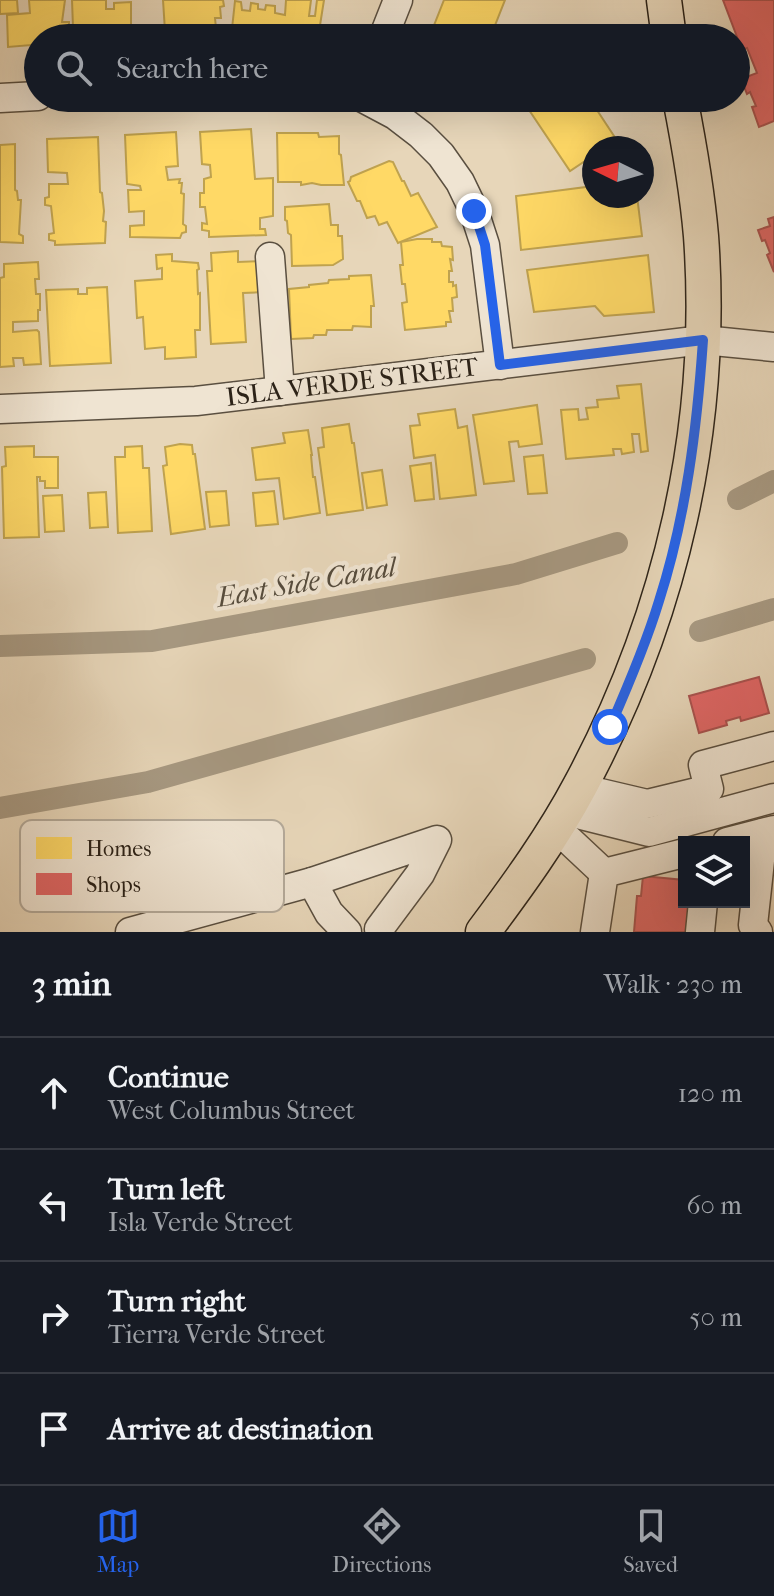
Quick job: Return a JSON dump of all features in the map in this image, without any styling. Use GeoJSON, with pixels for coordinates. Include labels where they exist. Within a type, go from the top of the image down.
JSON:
{"type":"FeatureCollection","features":[{"type":"Feature","properties":{"kind":"main road"},"geometry":{"type":"LineString","coordinates":[[664,0],[667,24]]}},
{"type":"Feature","properties":{"kind":"main road"},"geometry":{"type":"LineString","coordinates":[[487,931],[567,809],[610,727],[660,599],[678,533],[699,403],[703,340],[701,237],[694,169],[683,112]]}},
{"type":"Feature","properties":{"kind":"street"},"geometry":{"type":"LineString","coordinates":[[389,24],[398,0]]}},
{"type":"Feature","properties":{"kind":"street"},"geometry":{"type":"LineString","coordinates":[[0,98],[24,97]]}},
{"type":"Feature","properties":{"kind":"street"},"geometry":{"type":"LineString","coordinates":[[389,112],[421,135],[441,155],[460,182],[474,211],[485,245],[500,365]]}},
{"type":"Feature","properties":{"kind":"street"},"geometry":{"type":"LineString","coordinates":[[270,257],[280,391]]}},
{"type":"Feature","properties":{"kind":"street","name":"ISLA VERDE STREET"},"geometry":{"type":"LineString","coordinates":[[0,409],[196,401],[703,340],[774,347]]}},
{"type":"Feature","properties":{"kind":"street"},"geometry":{"type":"LineString","coordinates":[[567,809],[647,804],[709,789],[703,765],[774,746]]}},
{"type":"Feature","properties":{"kind":"street"},"geometry":{"type":"LineString","coordinates":[[567,809],[649,832],[774,798]]}},
{"type":"Feature","properties":{"kind":"street"},"geometry":{"type":"LineString","coordinates":[[567,809],[604,873],[595,932]]}},
{"type":"Feature","properties":{"kind":"street"},"geometry":{"type":"LineString","coordinates":[[758,932],[753,925],[769,831]]}},
{"type":"Feature","properties":{"kind":"street"},"geometry":{"type":"LineString","coordinates":[[284,890],[437,840],[420,874],[379,929]]}},
{"type":"Feature","properties":{"kind":"street"},"geometry":{"type":"LineString","coordinates":[[604,873],[678,854]]}},
{"type":"Feature","properties":{"kind":"street"},"geometry":{"type":"LineString","coordinates":[[312,882],[329,913],[347,932]]}},
{"type":"Feature","properties":{"kind":"street"},"geometry":{"type":"LineString","coordinates":[[700,932],[702,908]]}},
{"type":"Feature","properties":{"kind":"street"},"geometry":{"type":"LineString","coordinates":[[130,932],[203,912]]}},
{"type":"Feature","properties":{"kind":"building: Homes"},"geometry":{"type":"Polygon","coordinates":[[[0,0],[17,0],[18,13],[0,14],[0,0]]]}},
{"type":"Feature","properties":{"kind":"building: Homes"},"geometry":{"type":"Polygon","coordinates":[[[29,0],[65,0],[62,22],[69,24],[24,24],[24,46],[8,47],[7,15],[30,13],[29,0]]]}},
{"type":"Feature","properties":{"kind":"building: Homes"},"geometry":{"type":"Polygon","coordinates":[[[72,0],[106,0],[106,9],[114,9],[114,3],[131,2],[131,24],[73,24],[72,0]]]}},
{"type":"Feature","properties":{"kind":"building: Homes"},"geometry":{"type":"Polygon","coordinates":[[[163,0],[223,0],[221,18],[215,18],[216,24],[165,24],[163,0]]]}},
{"type":"Feature","properties":{"kind":"building: Homes"},"geometry":{"type":"Polygon","coordinates":[[[286,0],[311,0],[309,16],[315,16],[317,0],[324,0],[320,24],[233,24],[235,1],[241,2],[242,10],[250,11],[251,3],[265,10],[266,5],[275,6],[275,13],[285,15],[286,0]]]}},
{"type":"Feature","properties":{"kind":"building: Homes"},"geometry":{"type":"Polygon","coordinates":[[[444,0],[505,0],[496,24],[435,24],[444,0]]]}},
{"type":"Feature","properties":{"kind":"building: Homes"},"geometry":{"type":"Polygon","coordinates":[[[530,112],[598,112],[614,136],[582,136],[582,163],[570,171],[530,112]]]}},
{"type":"Feature","properties":{"kind":"building: Homes"},"geometry":{"type":"Polygon","coordinates":[[[251,129],[255,179],[273,178],[273,216],[260,218],[260,229],[265,229],[266,235],[209,237],[209,231],[202,230],[202,223],[207,224],[205,207],[200,207],[200,193],[204,193],[204,179],[211,177],[210,165],[202,164],[200,132],[251,129]]]}},
{"type":"Feature","properties":{"kind":"building: Homes"},"geometry":{"type":"Polygon","coordinates":[[[176,132],[178,166],[166,167],[168,180],[180,179],[179,183],[182,183],[186,232],[180,238],[130,237],[130,226],[144,225],[144,211],[129,212],[128,190],[141,190],[140,186],[127,184],[125,135],[176,132]]]}},
{"type":"Feature","properties":{"kind":"building: Homes"},"geometry":{"type":"Polygon","coordinates":[[[277,133],[339,136],[344,185],[278,182],[277,133]]]}},
{"type":"Feature","properties":{"kind":"building: Homes"},"geometry":{"type":"Polygon","coordinates":[[[98,137],[105,243],[55,245],[55,241],[49,240],[49,234],[54,233],[51,206],[45,205],[45,198],[49,197],[49,184],[68,184],[67,173],[48,172],[47,139],[98,137]]]}},
{"type":"Feature","properties":{"kind":"building: Homes"},"geometry":{"type":"Polygon","coordinates":[[[15,144],[15,190],[18,200],[21,200],[19,234],[23,236],[23,243],[0,242],[0,145],[15,144]]]}},
{"type":"Feature","properties":{"kind":"building: Homes"},"geometry":{"type":"Polygon","coordinates":[[[393,162],[411,196],[418,193],[437,227],[398,243],[387,222],[379,225],[375,216],[367,218],[348,182],[351,177],[393,162]]]}},
{"type":"Feature","properties":{"kind":"building: Homes"},"geometry":{"type":"Polygon","coordinates":[[[582,188],[582,208],[638,208],[642,236],[521,250],[516,196],[582,188]]]}},
{"type":"Feature","properties":{"kind":"building: Homes"},"geometry":{"type":"Polygon","coordinates":[[[329,204],[331,225],[338,225],[338,236],[342,236],[343,259],[333,265],[292,266],[291,235],[285,220],[285,207],[329,204]]]}},
{"type":"Feature","properties":{"kind":"building: Homes"},"geometry":{"type":"Polygon","coordinates":[[[432,239],[432,242],[441,242],[442,246],[452,247],[449,282],[456,285],[457,297],[452,298],[453,311],[449,311],[451,322],[446,322],[446,326],[405,330],[402,303],[407,302],[400,265],[403,265],[401,242],[432,239]]]}},
{"type":"Feature","properties":{"kind":"building: Homes"},"geometry":{"type":"Polygon","coordinates":[[[238,251],[238,262],[262,261],[264,292],[243,293],[246,342],[211,344],[207,271],[212,271],[211,253],[238,251]]]}},
{"type":"Feature","properties":{"kind":"building: Homes"},"geometry":{"type":"Polygon","coordinates":[[[172,254],[172,261],[198,263],[200,330],[195,330],[196,357],[165,359],[165,347],[145,349],[143,317],[137,318],[135,281],[162,279],[162,268],[157,269],[156,255],[172,254]]]}},
{"type":"Feature","properties":{"kind":"building: Homes"},"geometry":{"type":"Polygon","coordinates":[[[648,255],[654,312],[604,316],[595,306],[534,312],[527,270],[648,255]]]}},
{"type":"Feature","properties":{"kind":"building: Homes"},"geometry":{"type":"Polygon","coordinates":[[[38,262],[39,279],[35,279],[36,294],[40,294],[38,321],[13,322],[13,332],[39,332],[41,364],[24,365],[23,358],[13,358],[14,366],[0,367],[0,278],[4,277],[4,264],[38,262]]]}},
{"type":"Feature","properties":{"kind":"building: Homes"},"geometry":{"type":"Polygon","coordinates":[[[371,275],[374,306],[371,306],[371,327],[353,326],[352,330],[327,330],[326,335],[291,339],[289,289],[349,279],[349,276],[371,275]]]}},
{"type":"Feature","properties":{"kind":"building: Homes"},"geometry":{"type":"Polygon","coordinates":[[[107,287],[111,363],[50,366],[46,290],[78,289],[78,294],[87,294],[87,288],[107,287]]]}},
{"type":"Feature","properties":{"kind":"building: Homes"},"geometry":{"type":"Polygon","coordinates":[[[641,384],[648,451],[641,452],[639,434],[632,434],[634,452],[622,454],[621,449],[613,449],[614,455],[566,459],[561,410],[578,409],[579,420],[588,419],[586,408],[598,407],[597,400],[619,398],[617,386],[641,384]]]}},
{"type":"Feature","properties":{"kind":"building: Homes"},"geometry":{"type":"Polygon","coordinates":[[[537,405],[542,444],[519,447],[518,441],[509,442],[514,481],[484,484],[473,415],[537,405]]]}},
{"type":"Feature","properties":{"kind":"building: Homes"},"geometry":{"type":"Polygon","coordinates":[[[455,409],[458,428],[467,426],[476,495],[440,499],[435,455],[414,458],[410,426],[420,425],[418,414],[455,409]]]}},
{"type":"Feature","properties":{"kind":"building: Homes"},"geometry":{"type":"Polygon","coordinates":[[[349,424],[363,510],[327,515],[318,448],[324,447],[322,428],[349,424]]]}},
{"type":"Feature","properties":{"kind":"building: Homes"},"geometry":{"type":"Polygon","coordinates":[[[308,430],[320,513],[284,519],[279,478],[256,480],[252,448],[285,443],[283,433],[308,430]]]}},
{"type":"Feature","properties":{"kind":"building: Homes"},"geometry":{"type":"Polygon","coordinates":[[[192,445],[195,454],[205,529],[171,534],[163,466],[167,465],[165,447],[192,445]]]}},
{"type":"Feature","properties":{"kind":"building: Homes"},"geometry":{"type":"Polygon","coordinates":[[[34,446],[34,457],[58,457],[58,488],[45,488],[45,481],[37,477],[39,537],[4,538],[2,467],[6,466],[5,447],[34,446]]]}},
{"type":"Feature","properties":{"kind":"building: Homes"},"geometry":{"type":"Polygon","coordinates":[[[142,446],[143,468],[149,468],[152,531],[118,533],[115,457],[125,457],[125,447],[142,446]]]}},
{"type":"Feature","properties":{"kind":"building: Homes"},"geometry":{"type":"Polygon","coordinates":[[[543,455],[547,493],[528,494],[524,457],[543,455]]]}},
{"type":"Feature","properties":{"kind":"building: Homes"},"geometry":{"type":"Polygon","coordinates":[[[431,463],[434,499],[415,501],[410,466],[431,463]]]}},
{"type":"Feature","properties":{"kind":"building: Homes"},"geometry":{"type":"Polygon","coordinates":[[[382,470],[387,505],[367,508],[362,473],[382,470]]]}},
{"type":"Feature","properties":{"kind":"building: Homes"},"geometry":{"type":"Polygon","coordinates":[[[226,491],[229,525],[210,527],[206,492],[226,491]]]}},
{"type":"Feature","properties":{"kind":"building: Homes"},"geometry":{"type":"Polygon","coordinates":[[[274,491],[278,524],[256,526],[253,493],[274,491]]]}},
{"type":"Feature","properties":{"kind":"building: Homes"},"geometry":{"type":"Polygon","coordinates":[[[106,492],[108,527],[90,528],[88,493],[106,492]]]}},
{"type":"Feature","properties":{"kind":"building: Homes"},"geometry":{"type":"Polygon","coordinates":[[[62,495],[64,531],[45,532],[43,496],[62,495]]]}},
{"type":"Feature","properties":{"kind":"building: Shops"},"geometry":{"type":"Polygon","coordinates":[[[723,0],[774,0],[774,121],[759,127],[750,92],[750,76],[757,73],[750,56],[750,24],[732,24],[723,0]]]}},
{"type":"Feature","properties":{"kind":"building: Shops"},"geometry":{"type":"Polygon","coordinates":[[[774,217],[774,272],[767,255],[770,253],[758,230],[770,226],[768,219],[774,217]]]}},
{"type":"Feature","properties":{"kind":"building: Shops"},"geometry":{"type":"Polygon","coordinates":[[[759,677],[769,713],[741,721],[740,717],[726,721],[727,725],[699,733],[689,696],[759,677]]]}},
{"type":"Feature","properties":{"kind":"building: Shops"},"geometry":{"type":"Polygon","coordinates":[[[643,876],[678,879],[678,908],[693,908],[691,932],[634,932],[637,896],[641,896],[643,876]]]}},
{"type":"Feature","properties":{"kind":"waterway","name":"East Side Canal"},"geometry":{"type":"LineString","coordinates":[[738,499],[774,481]]}},
{"type":"Feature","properties":{"kind":"waterway","name":"East Side Canal"},"geometry":{"type":"LineString","coordinates":[[0,646],[152,641],[516,574],[617,543]]}},
{"type":"Feature","properties":{"kind":"waterway"},"geometry":{"type":"LineString","coordinates":[[700,631],[774,609]]}},
{"type":"Feature","properties":{"kind":"waterway"},"geometry":{"type":"LineString","coordinates":[[0,808],[148,782],[585,659]]}},
{"type":"Feature","properties":{"kind":"route"},"geometry":{"type":"LineString","coordinates":[[474,211],[485,245],[500,365],[703,340],[699,403],[678,533],[646,641],[610,727]]}}]}
